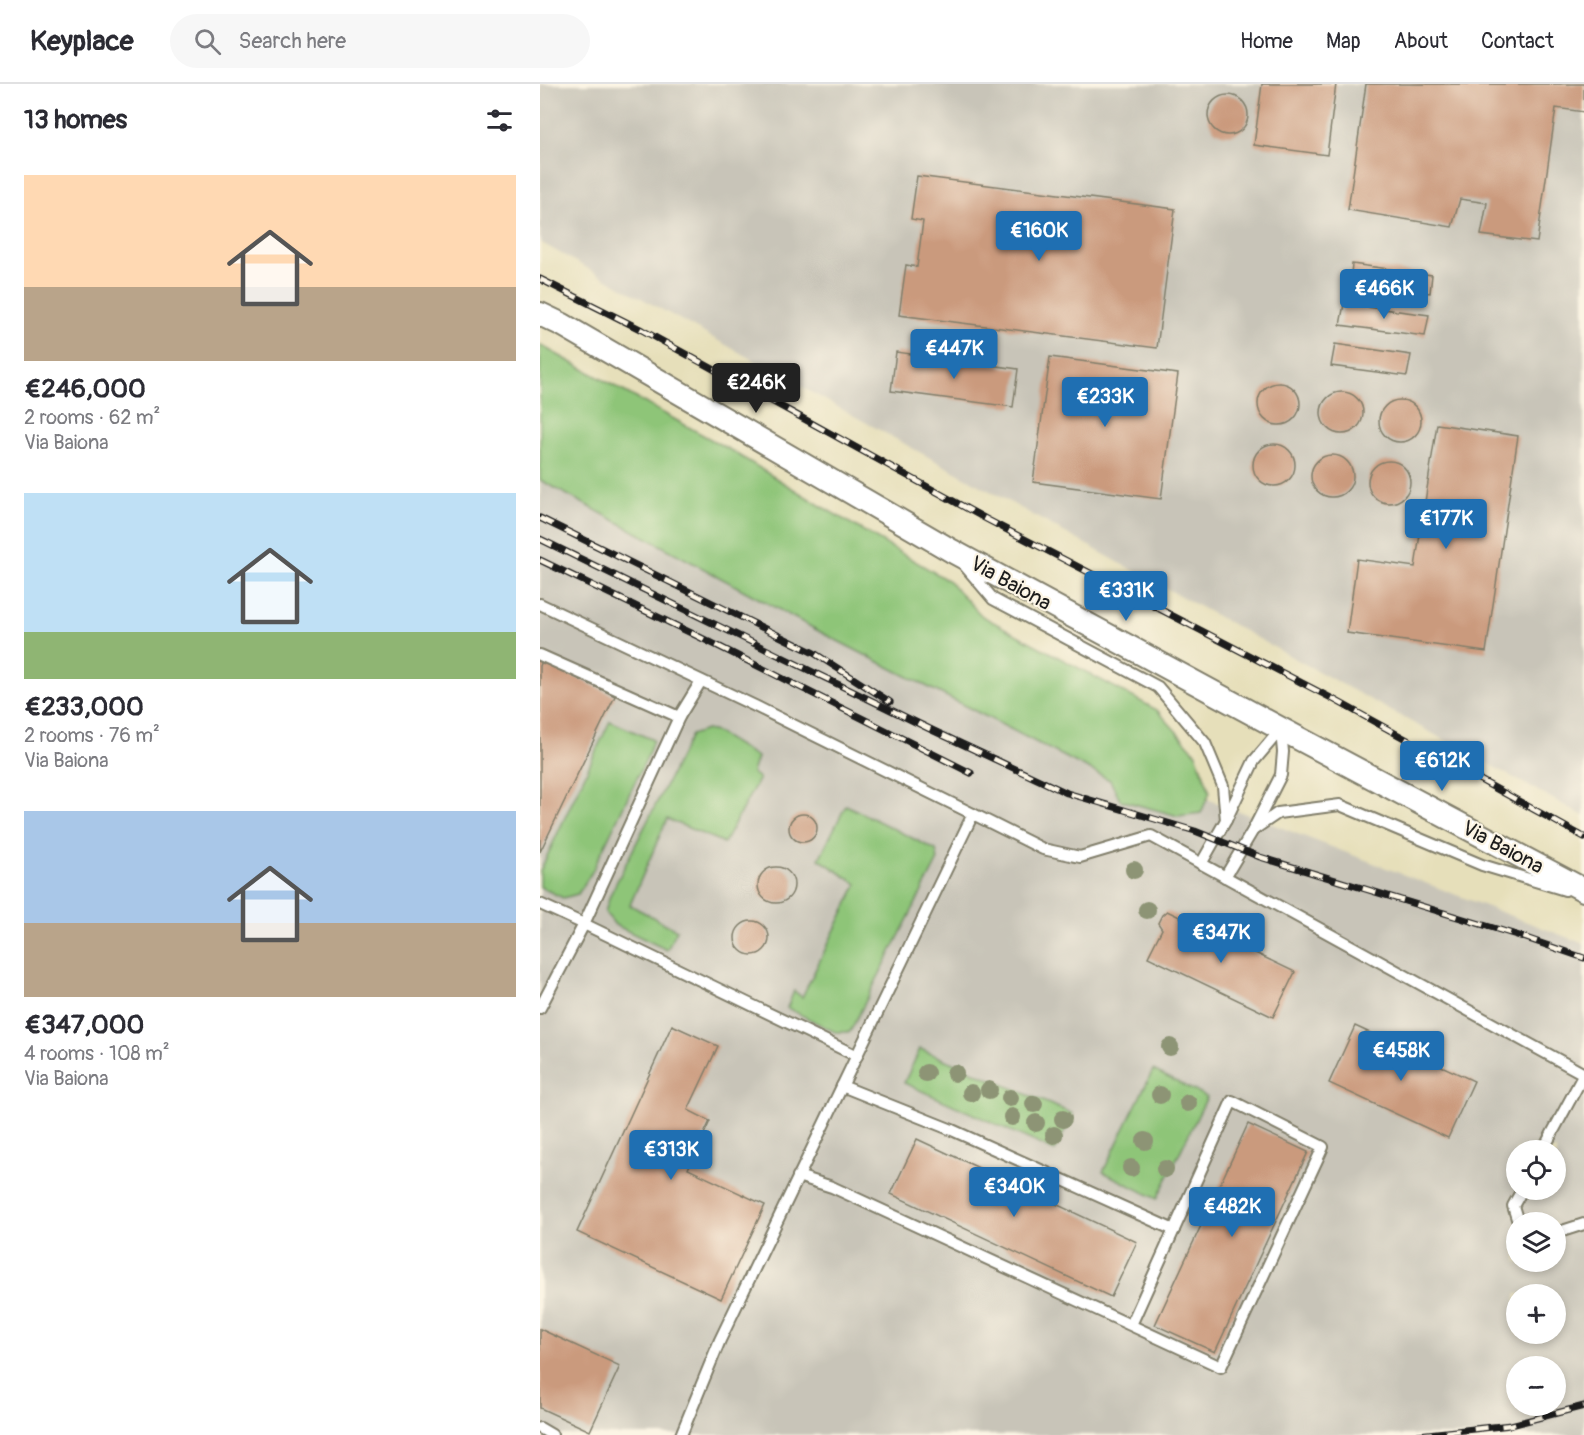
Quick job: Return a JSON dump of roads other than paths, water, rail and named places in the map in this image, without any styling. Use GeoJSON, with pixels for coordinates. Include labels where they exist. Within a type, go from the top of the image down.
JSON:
{"type":"FeatureCollection","features":[{"type":"Feature","properties":{"kind":"street","name":"Via Baiona"},"geometry":{"type":"LineString","coordinates":[[540,314],[952,551],[1584,890]]}},
{"type":"Feature","properties":{"kind":"lane"},"geometry":{"type":"LineString","coordinates":[[952,551],[993,599],[1158,687],[1205,743],[1223,786],[1226,820]]}},
{"type":"Feature","properties":{"kind":"lane"},"geometry":{"type":"LineString","coordinates":[[540,604],[1043,849],[1080,856],[1151,836],[1584,1074],[1548,1140]]}},
{"type":"Feature","properties":{"kind":"lane"},"geometry":{"type":"LineString","coordinates":[[540,655],[679,717]]}},
{"type":"Feature","properties":{"kind":"lane"},"geometry":{"type":"LineString","coordinates":[[540,1008],[584,924],[679,717],[701,681]]}},
{"type":"Feature","properties":{"kind":"lane"},"geometry":{"type":"LineString","coordinates":[[1201,864],[1226,820],[1254,761],[1281,729]]}},
{"type":"Feature","properties":{"kind":"lane"},"geometry":{"type":"LineString","coordinates":[[1225,877],[1253,830],[1281,775],[1283,752],[1281,729]]}},
{"type":"Feature","properties":{"kind":"lane"},"geometry":{"type":"LineString","coordinates":[[1253,830],[1278,813],[1340,805],[1482,865],[1584,895]]}},
{"type":"Feature","properties":{"kind":"lane"},"geometry":{"type":"LineString","coordinates":[[681,1435],[720,1340],[973,814]]}},
{"type":"Feature","properties":{"kind":"lane"},"geometry":{"type":"LineString","coordinates":[[540,904],[857,1056]]}},
{"type":"Feature","properties":{"kind":"lane"},"geometry":{"type":"LineString","coordinates":[[842,1086],[952,1130],[1174,1230]]}},
{"type":"Feature","properties":{"kind":"lane"},"geometry":{"type":"LineString","coordinates":[[798,1176],[832,1187],[1221,1367],[1323,1147],[1232,1101],[1131,1325]]}},
{"type":"Feature","properties":{"kind":"lane"},"geometry":{"type":"LineString","coordinates":[[1566,1230],[1584,1224]]}},
{"type":"Feature","properties":{"kind":"lane"},"geometry":{"type":"LineString","coordinates":[[540,1428],[552,1435]]}},
{"type":"Feature","properties":{"kind":"railway"},"geometry":{"type":"LineString","coordinates":[[540,279],[642,330],[988,520],[1333,699],[1584,837]]}},
{"type":"Feature","properties":{"kind":"railway"},"geometry":{"type":"LineString","coordinates":[[540,518],[814,653],[890,702]]}},
{"type":"Feature","properties":{"kind":"railway"},"geometry":{"type":"LineString","coordinates":[[540,539],[934,731],[1067,793],[1195,831],[1260,857],[1523,937],[1584,958]]}},
{"type":"Feature","properties":{"kind":"railway"},"geometry":{"type":"LineString","coordinates":[[540,560],[971,773]]}},
{"type":"Feature","properties":{"kind":"railway"},"geometry":{"type":"LineString","coordinates":[[1418,1435],[1511,1425],[1584,1406]]}}]}
